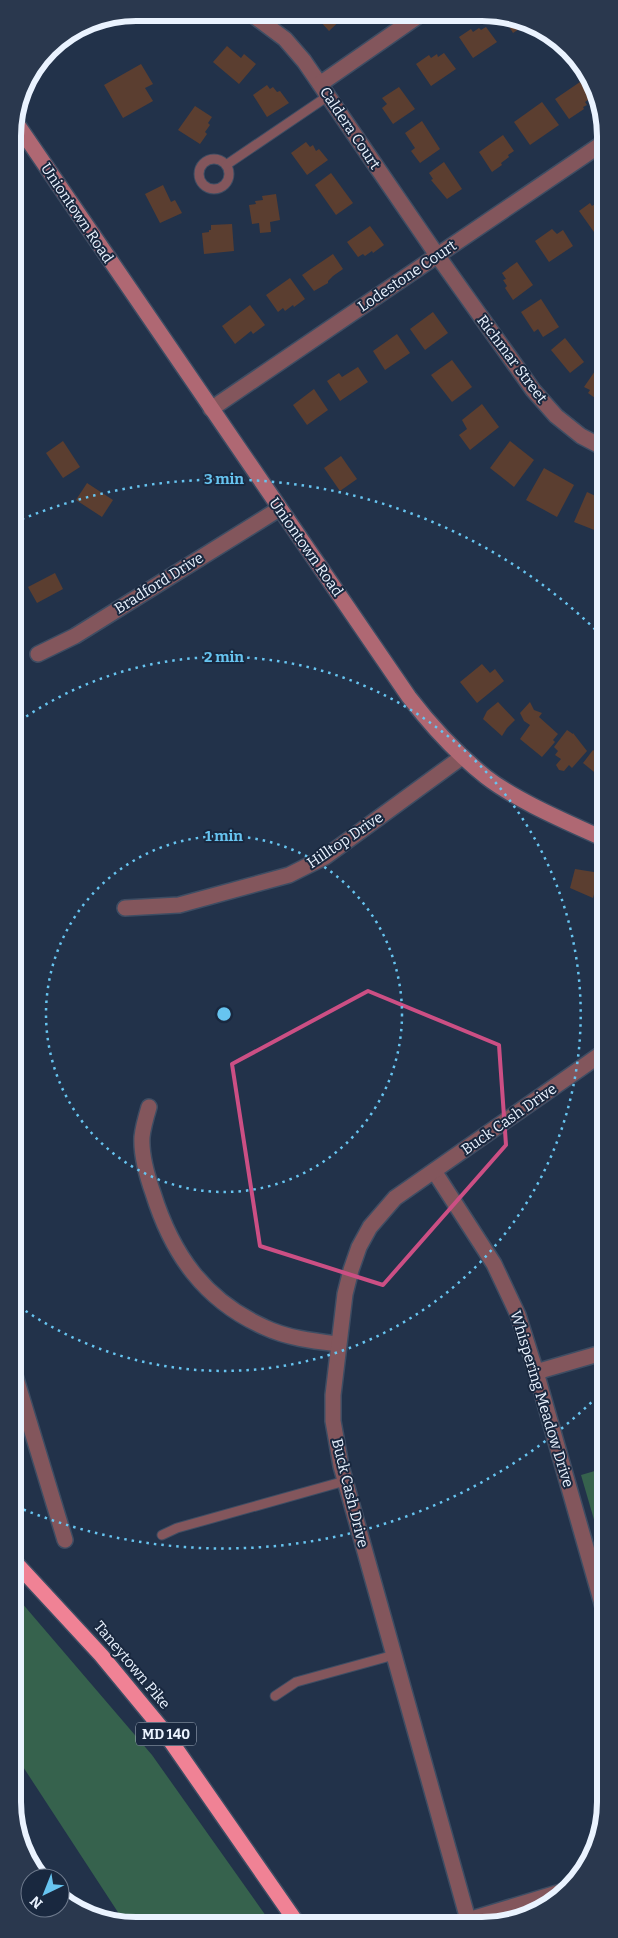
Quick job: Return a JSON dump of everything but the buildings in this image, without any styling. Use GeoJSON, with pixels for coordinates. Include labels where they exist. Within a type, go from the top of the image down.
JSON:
{"type":"FeatureCollection","features":[{"type":"Feature","properties":{"kind":"highway","name":"Taneytown Pike"},"geometry":{"type":"LineString","coordinates":[[21,1569],[101,1654],[163,1730],[293,1917]]}},
{"type":"Feature","properties":{"kind":"main road","name":"Uniontown Road"},"geometry":{"type":"LineString","coordinates":[[21,130],[409,697],[443,739],[487,778],[518,796],[597,836]]}},
{"type":"Feature","properties":{"kind":"street","name":"Caldera Court"},"geometry":{"type":"LineString","coordinates":[[261,21],[285,39],[304,61],[436,255]]}},
{"type":"Feature","properties":{"kind":"street"},"geometry":{"type":"LineString","coordinates":[[324,90],[412,21]]}},
{"type":"Feature","properties":{"kind":"street","name":"Lodestone Court"},"geometry":{"type":"LineString","coordinates":[[211,409],[597,147]]}},
{"type":"Feature","properties":{"kind":"street","name":"Richmar Street"},"geometry":{"type":"LineString","coordinates":[[436,255],[533,390],[556,416],[581,436],[597,444]]}},
{"type":"Feature","properties":{"kind":"street","name":"Bradford Drive"},"geometry":{"type":"LineString","coordinates":[[38,654],[75,636],[279,509]]}},
{"type":"Feature","properties":{"kind":"street","name":"Hilltop Drive"},"geometry":{"type":"LineString","coordinates":[[125,908],[179,905],[296,872],[325,857],[462,757]]}},
{"type":"Feature","properties":{"kind":"street","name":"Buck Cash Drive"},"geometry":{"type":"LineString","coordinates":[[467,1917],[345,1481],[333,1421],[333,1395],[345,1294],[359,1247],[370,1227],[395,1198],[597,1057]]}},
{"type":"Feature","properties":{"kind":"street"},"geometry":{"type":"LineString","coordinates":[[149,1107],[142,1138],[148,1177],[165,1227],[175,1248],[189,1268],[216,1297],[248,1320],[286,1335],[338,1344]]}},
{"type":"Feature","properties":{"kind":"street","name":"Whispering Meadow Drive"},"geometry":{"type":"LineString","coordinates":[[434,1171],[494,1264],[518,1315],[597,1586]]}},
{"type":"Feature","properties":{"kind":"street"},"geometry":{"type":"LineString","coordinates":[[536,1372],[597,1354]]}},
{"type":"Feature","properties":{"kind":"street"},"geometry":{"type":"LineString","coordinates":[[21,1402],[65,1540]]}},
{"type":"Feature","properties":{"kind":"street"},"geometry":{"type":"LineString","coordinates":[[481,1917],[546,1896]]}},
{"type":"Feature","properties":{"kind":"lane"},"geometry":{"type":"LineString","coordinates":[[226,165],[324,90]]}},
{"type":"Feature","properties":{"kind":"lane"},"geometry":{"type":"LineString","coordinates":[[162,1535],[186,1525],[345,1481]]}},
{"type":"Feature","properties":{"kind":"lane"},"geometry":{"type":"LineString","coordinates":[[275,1696],[296,1682],[394,1655]]}},
{"type":"Feature","properties":{"kind":"highlighted area"},"geometry":{"type":"Polygon","coordinates":[[[368,991],[499,1045],[506,1145],[383,1285],[260,1246],[232,1064],[368,991]]]}},
{"type":"Feature","properties":{"kind":"green space"},"geometry":{"type":"Polygon","coordinates":[[[597,1470],[597,1530],[581,1475],[597,1470]]]}},
{"type":"Feature","properties":{"kind":"green space"},"geometry":{"type":"Polygon","coordinates":[[[21,1602],[152,1755],[267,1917],[120,1916],[21,1764],[21,1602]]]}}]}
